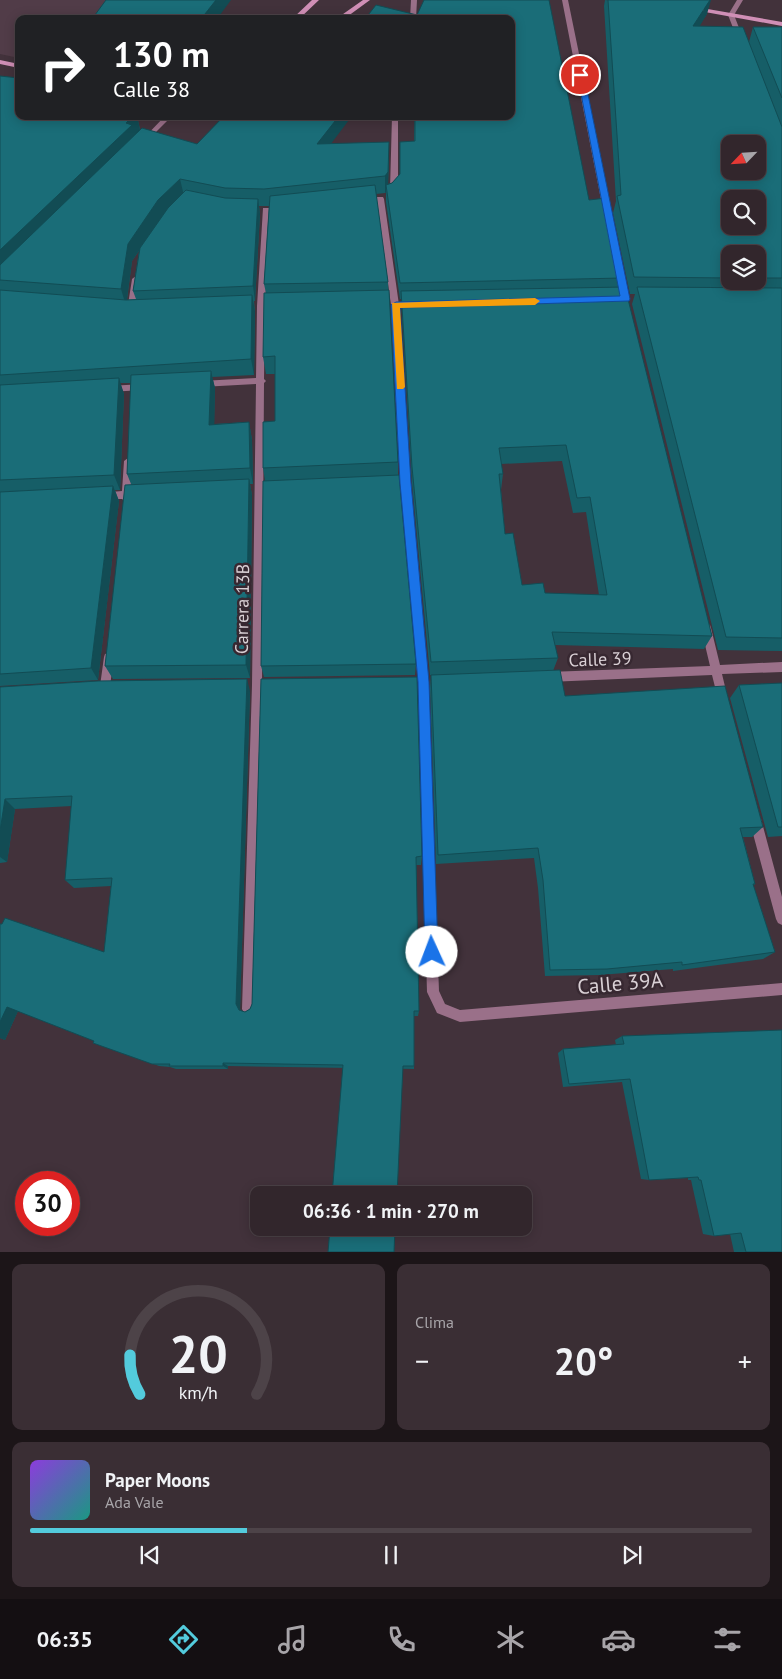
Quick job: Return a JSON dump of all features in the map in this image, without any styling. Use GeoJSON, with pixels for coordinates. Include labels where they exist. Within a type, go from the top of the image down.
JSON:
{"type":"FeatureCollection","features":[{"type":"Feature","properties":{"kind":"main road"},"geometry":{"type":"LineString","coordinates":[[304,10],[308,0]]}},
{"type":"Feature","properties":{"kind":"main road"},"geometry":{"type":"LineString","coordinates":[[299,15],[316,0]]}},
{"type":"Feature","properties":{"kind":"main road"},"geometry":{"type":"LineString","coordinates":[[345,15],[367,0]]}},
{"type":"Feature","properties":{"kind":"main road"},"geometry":{"type":"LineString","coordinates":[[692,8],[782,24]]}},
{"type":"Feature","properties":{"kind":"main road"},"geometry":{"type":"LineString","coordinates":[[0,62],[15,65]]}},
{"type":"Feature","properties":{"kind":"street"},"geometry":{"type":"LineString","coordinates":[[413,15],[414,0]]}},
{"type":"Feature","properties":{"kind":"street"},"geometry":{"type":"LineString","coordinates":[[565,0],[610,222]]}},
{"type":"Feature","properties":{"kind":"street"},"geometry":{"type":"LineString","coordinates":[[740,0],[731,15],[741,41]]}},
{"type":"Feature","properties":{"kind":"street"},"geometry":{"type":"LineString","coordinates":[[140,144],[165,120]]}},
{"type":"Feature","properties":{"kind":"street","name":"Calle 39A"},"geometry":{"type":"LineString","coordinates":[[395,120],[394,191],[388,197],[375,200],[396,305],[401,483],[423,682],[433,992],[441,1009],[460,1016],[782,989]]}},
{"type":"Feature","properties":{"kind":"street","name":"Carrera 13B"},"geometry":{"type":"LineString","coordinates":[[248,1008],[257,685],[262,381],[261,307],[266,209]]}},
{"type":"Feature","properties":{"kind":"street"},"geometry":{"type":"LineString","coordinates":[[131,311],[137,270]]}},
{"type":"Feature","properties":{"kind":"street"},"geometry":{"type":"LineString","coordinates":[[121,311],[140,311]]}},
{"type":"Feature","properties":{"kind":"street"},"geometry":{"type":"LineString","coordinates":[[187,384],[262,381]]}},
{"type":"Feature","properties":{"kind":"street"},"geometry":{"type":"LineString","coordinates":[[103,389],[131,392],[150,386]]}},
{"type":"Feature","properties":{"kind":"street"},"geometry":{"type":"LineString","coordinates":[[126,500],[128,446]]}},
{"type":"Feature","properties":{"kind":"street"},"geometry":{"type":"LineString","coordinates":[[97,496],[126,500],[145,494]]}},
{"type":"Feature","properties":{"kind":"street"},"geometry":{"type":"LineString","coordinates":[[702,614],[726,709]]}},
{"type":"Feature","properties":{"kind":"street"},"geometry":{"type":"LineString","coordinates":[[105,686],[110,648]]}},
{"type":"Feature","properties":{"kind":"street","name":"Calle 39"},"geometry":{"type":"LineString","coordinates":[[540,678],[782,667]]}},
{"type":"Feature","properties":{"kind":"street"},"geometry":{"type":"LineString","coordinates":[[752,804],[782,919]]}},
{"type":"Feature","properties":{"kind":"shaded area"},"geometry":{"type":"Polygon","coordinates":[[[0,0],[124,0],[111,15],[15,15],[15,57],[0,54],[0,0]]]}},
{"type":"Feature","properties":{"kind":"building"},"geometry":{"type":"Polygon","coordinates":[[[106,0],[216,0],[204,15],[95,15],[106,0]]]}},
{"type":"Feature","properties":{"kind":"building"},"geometry":{"type":"Polygon","coordinates":[[[424,0],[549,0],[589,200],[606,198],[622,278],[400,283],[386,185],[392,183],[400,174],[400,142],[415,141],[415,120],[515,120],[515,15],[417,15],[424,0]]]}},
{"type":"Feature","properties":{"kind":"building"},"geometry":{"type":"Polygon","coordinates":[[[608,0],[710,0],[693,26],[743,27],[782,127],[782,278],[766,278],[766,245],[721,245],[721,278],[634,277],[617,196],[621,195],[608,0]]]}},
{"type":"Feature","properties":{"kind":"building"},"geometry":{"type":"Polygon","coordinates":[[[376,5],[417,15],[368,15],[376,5]]]}},
{"type":"Feature","properties":{"kind":"building"},"geometry":{"type":"Polygon","coordinates":[[[753,27],[782,27],[782,98],[753,27]]]}},
{"type":"Feature","properties":{"kind":"building"},"geometry":{"type":"Polygon","coordinates":[[[0,76],[15,78],[15,120],[129,120],[126,123],[132,125],[0,250],[0,76]]]}},
{"type":"Feature","properties":{"kind":"building"},"geometry":{"type":"Polygon","coordinates":[[[220,120],[336,120],[317,144],[389,142],[388,172],[385,176],[264,189],[225,188],[180,179],[158,200],[128,244],[121,289],[0,280],[0,265],[142,128],[197,144],[220,120]]]}},
{"type":"Feature","properties":{"kind":"building"},"geometry":{"type":"Polygon","coordinates":[[[375,185],[388,282],[264,284],[270,196],[375,185]]]}},
{"type":"Feature","properties":{"kind":"building"},"geometry":{"type":"Polygon","coordinates":[[[186,190],[225,198],[258,199],[253,286],[133,291],[140,248],[168,208],[186,190]]]}},
{"type":"Feature","properties":{"kind":"building"},"geometry":{"type":"Polygon","coordinates":[[[625,287],[712,636],[552,632],[558,658],[431,662],[412,467],[401,291],[625,287]],[[566,445],[499,448],[503,474],[499,474],[505,534],[513,533],[522,585],[543,583],[545,593],[607,595],[590,497],[577,498],[566,445]]]}},
{"type":"Feature","properties":{"kind":"building"},"geometry":{"type":"Polygon","coordinates":[[[637,287],[721,288],[721,290],[782,288],[782,638],[726,637],[637,287]]]}},
{"type":"Feature","properties":{"kind":"building"},"geometry":{"type":"Polygon","coordinates":[[[0,290],[126,300],[252,295],[251,359],[0,375],[0,290]]]}},
{"type":"Feature","properties":{"kind":"building"},"geometry":{"type":"Polygon","coordinates":[[[389,290],[398,462],[263,468],[263,422],[275,421],[275,356],[263,357],[264,293],[389,290]]]}},
{"type":"Feature","properties":{"kind":"building"},"geometry":{"type":"Polygon","coordinates":[[[211,371],[209,425],[249,422],[250,468],[127,474],[131,375],[211,371]]]}},
{"type":"Feature","properties":{"kind":"building"},"geometry":{"type":"Polygon","coordinates":[[[119,378],[114,475],[0,480],[0,385],[119,378]]]}},
{"type":"Feature","properties":{"kind":"building"},"geometry":{"type":"Polygon","coordinates":[[[399,475],[416,664],[261,666],[263,481],[399,475]]]}},
{"type":"Feature","properties":{"kind":"building"},"geometry":{"type":"Polygon","coordinates":[[[249,479],[246,665],[105,666],[125,485],[249,479]]]}},
{"type":"Feature","properties":{"kind":"building"},"geometry":{"type":"Polygon","coordinates":[[[113,486],[91,668],[0,674],[0,492],[113,486]]]}},
{"type":"Feature","properties":{"kind":"building"},"geometry":{"type":"Polygon","coordinates":[[[560,670],[565,696],[725,686],[763,827],[740,828],[755,884],[753,884],[775,952],[682,965],[682,962],[607,969],[550,970],[543,880],[538,848],[438,855],[431,675],[560,670]]]}},
{"type":"Feature","properties":{"kind":"building"},"geometry":{"type":"Polygon","coordinates":[[[417,677],[422,856],[416,857],[419,1011],[414,1011],[414,1066],[403,1066],[397,1186],[333,1186],[343,1065],[223,1063],[223,1066],[169,1066],[170,1064],[152,1064],[93,1043],[94,1041],[7,1007],[0,1022],[0,924],[2,924],[5,918],[104,952],[112,878],[65,880],[72,796],[5,799],[0,831],[0,687],[98,681],[247,679],[236,1004],[239,1010],[245,1012],[250,1009],[252,1004],[261,679],[417,677]]]}},
{"type":"Feature","properties":{"kind":"building"},"geometry":{"type":"Polygon","coordinates":[[[782,683],[782,827],[778,827],[739,685],[782,683]]]}},
{"type":"Feature","properties":{"kind":"building"},"geometry":{"type":"Polygon","coordinates":[[[782,1030],[782,1252],[746,1252],[741,1233],[714,1236],[701,1180],[698,1177],[649,1180],[630,1079],[569,1084],[563,1049],[624,1044],[622,1036],[782,1030]]]}},
{"type":"Feature","properties":{"kind":"building"},"geometry":{"type":"Polygon","coordinates":[[[329,1236],[395,1236],[394,1252],[328,1252],[329,1236]]]}},
{"type":"Feature","properties":{"kind":"slow traffic"},"geometry":{"type":"LineString","coordinates":[[400,387],[396,305],[535,301]]}},
{"type":"Feature","properties":{"kind":"route"},"geometry":{"type":"LineString","coordinates":[[432,952],[424,682],[406,483],[396,305],[625,299],[580,75]]}}]}
